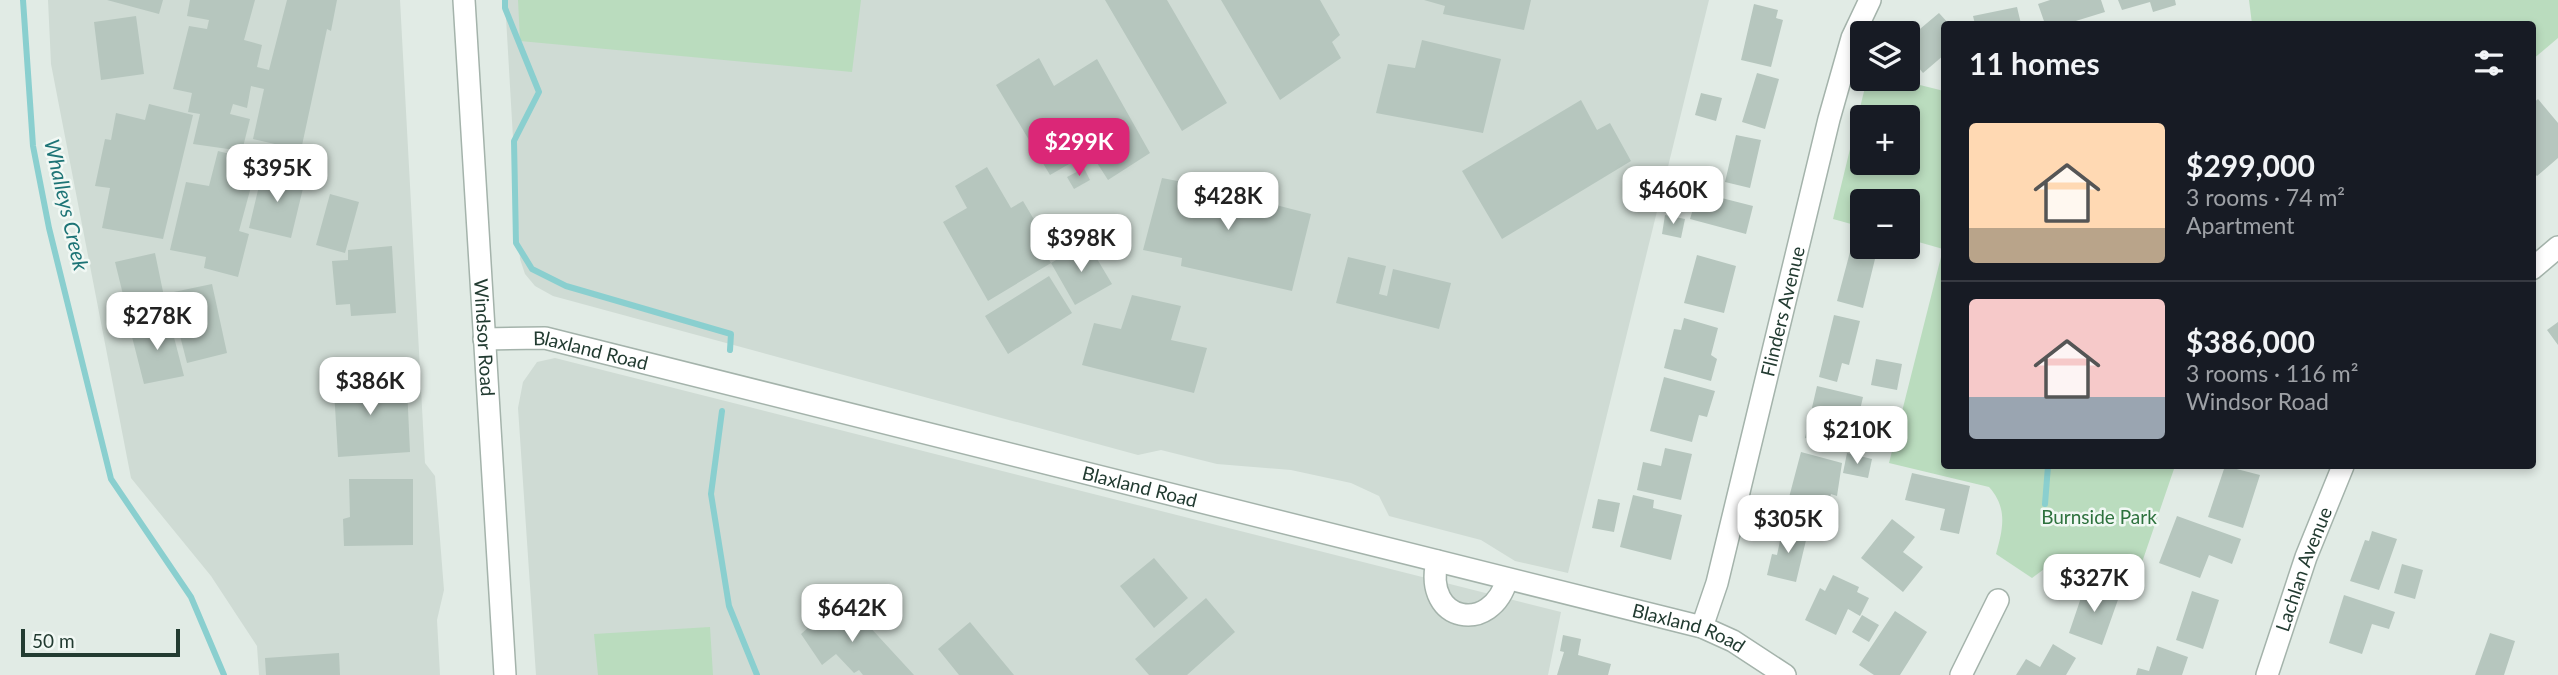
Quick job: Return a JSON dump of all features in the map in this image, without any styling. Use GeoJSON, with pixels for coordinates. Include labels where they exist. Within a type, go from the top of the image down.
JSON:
{"type":"FeatureCollection","features":[{"type":"Feature","properties":{"kind":"street","name":"Windsor Road"},"geometry":{"type":"LineString","coordinates":[[464,0],[505,675]]}},
{"type":"Feature","properties":{"kind":"street","name":"Flinders Avenue"},"geometry":{"type":"LineString","coordinates":[[1702,627],[1717,583],[1829,119],[1852,38],[1870,0]]}},
{"type":"Feature","properties":{"kind":"street"},"geometry":{"type":"LineString","coordinates":[[2536,266],[2558,247]]}},
{"type":"Feature","properties":{"kind":"street","name":"Blaxland Road"},"geometry":{"type":"LineString","coordinates":[[484,339],[545,338],[1702,627],[1733,641],[1784,675]]}},
{"type":"Feature","properties":{"kind":"street","name":"Lachlan Avenue"},"geometry":{"type":"LineString","coordinates":[[2267,675],[2306,557],[2342,469]]}},
{"type":"Feature","properties":{"kind":"street"},"geometry":{"type":"LineString","coordinates":[[1437,561],[1434,577],[1438,599],[1452,611],[1463,615],[1492,608],[1503,596],[1507,579]]}},
{"type":"Feature","properties":{"kind":"street"},"geometry":{"type":"LineString","coordinates":[[1961,675],[1998,600]]}},
{"type":"Feature","properties":{"kind":"shaded area"},"geometry":{"type":"Polygon","coordinates":[[[48,0],[400,0],[425,463],[435,476],[444,590],[437,620],[440,675],[259,675],[257,646],[211,576],[131,478],[51,64],[48,0]]]}},
{"type":"Feature","properties":{"kind":"shaded area"},"geometry":{"type":"Polygon","coordinates":[[[505,0],[1709,0],[1568,573],[1515,561],[1481,540],[1389,516],[1379,496],[1351,483],[1291,470],[1217,464],[1161,450],[1138,455],[553,296],[535,286],[525,274],[520,259],[505,0]]]}},
{"type":"Feature","properties":{"kind":"shaded area"},"geometry":{"type":"Polygon","coordinates":[[[555,358],[1561,612],[1548,675],[536,675],[518,408],[523,382],[537,362],[555,358]]]}},
{"type":"Feature","properties":{"kind":"green space"},"geometry":{"type":"Polygon","coordinates":[[[518,0],[861,0],[852,72],[520,41],[518,0]]]}},
{"type":"Feature","properties":{"kind":"green space"},"geometry":{"type":"Polygon","coordinates":[[[2249,0],[2558,0],[2558,38],[2536,57],[2536,21],[2252,21],[2249,0]]]}},
{"type":"Feature","properties":{"kind":"green space","name":"Burnside Park"},"geometry":{"type":"Polygon","coordinates":[[[1920,85],[1941,90],[1941,248],[1920,242],[1920,189],[1850,189],[1850,224],[1833,219],[1850,149],[1850,175],[1920,175],[1920,105],[1861,105],[1864,91],[1920,91],[1920,85]]]}},
{"type":"Feature","properties":{"kind":"green space","name":"Burnside Park"},"geometry":{"type":"Polygon","coordinates":[[[1941,257],[1941,469],[2174,469],[2137,577],[2055,561],[2032,578],[1996,554],[2002,519],[1999,503],[1989,487],[1889,463],[1941,257]]]}},
{"type":"Feature","properties":{"kind":"green space"},"geometry":{"type":"Polygon","coordinates":[[[710,627],[713,675],[598,675],[594,634],[710,627]]]}},
{"type":"Feature","properties":{"kind":"building"},"geometry":{"type":"Polygon","coordinates":[[[107,0],[163,0],[159,14],[107,0]]]}},
{"type":"Feature","properties":{"kind":"building"},"geometry":{"type":"Polygon","coordinates":[[[190,0],[255,0],[244,40],[262,45],[257,67],[269,70],[287,0],[337,0],[331,31],[327,29],[301,150],[253,139],[264,89],[251,86],[247,108],[233,104],[230,114],[250,119],[242,151],[193,144],[200,114],[188,112],[192,93],[173,89],[189,26],[207,29],[209,20],[187,16],[190,0]]]}},
{"type":"Feature","properties":{"kind":"building"},"geometry":{"type":"Polygon","coordinates":[[[1105,0],[1167,0],[1227,103],[1182,131],[1105,0]]]}},
{"type":"Feature","properties":{"kind":"building"},"geometry":{"type":"Polygon","coordinates":[[[1221,0],[1320,0],[1340,35],[1332,42],[1341,58],[1280,100],[1221,0]]]}},
{"type":"Feature","properties":{"kind":"building"},"geometry":{"type":"Polygon","coordinates":[[[1424,0],[1531,0],[1524,30],[1443,14],[1445,6],[1424,0]]]}},
{"type":"Feature","properties":{"kind":"building"},"geometry":{"type":"Polygon","coordinates":[[[2050,0],[2101,0],[2105,12],[2076,21],[2044,21],[2038,4],[2050,0]]]}},
{"type":"Feature","properties":{"kind":"building"},"geometry":{"type":"Polygon","coordinates":[[[2118,0],[2175,0],[2176,5],[2153,12],[2150,2],[2122,10],[2118,0]]]}},
{"type":"Feature","properties":{"kind":"building"},"geometry":{"type":"Polygon","coordinates":[[[1754,4],[1778,10],[1776,18],[1783,20],[1771,67],[1741,60],[1754,4]]]}},
{"type":"Feature","properties":{"kind":"building"},"geometry":{"type":"Polygon","coordinates":[[[2017,7],[2020,21],[1974,21],[1973,16],[2017,7]]]}},
{"type":"Feature","properties":{"kind":"building"},"geometry":{"type":"Polygon","coordinates":[[[1939,13],[1946,21],[1941,21],[1941,58],[1923,73],[1920,69],[1920,29],[1939,13]]]}},
{"type":"Feature","properties":{"kind":"building"},"geometry":{"type":"Polygon","coordinates":[[[136,16],[144,74],[101,80],[94,22],[136,16]]]}},
{"type":"Feature","properties":{"kind":"building"},"geometry":{"type":"Polygon","coordinates":[[[1422,40],[1501,59],[1483,133],[1376,113],[1388,64],[1415,68],[1422,40]]]}},
{"type":"Feature","properties":{"kind":"building"},"geometry":{"type":"Polygon","coordinates":[[[1039,58],[1054,86],[1097,59],[1150,153],[1108,180],[1090,152],[1050,175],[996,85],[1039,58]]]}},
{"type":"Feature","properties":{"kind":"building"},"geometry":{"type":"Polygon","coordinates":[[[1757,73],[1779,79],[1765,129],[1742,122],[1757,73]]]}},
{"type":"Feature","properties":{"kind":"building"},"geometry":{"type":"Polygon","coordinates":[[[1701,93],[1722,98],[1716,121],[1695,115],[1701,93]]]}},
{"type":"Feature","properties":{"kind":"building"},"geometry":{"type":"Polygon","coordinates":[[[2538,99],[2558,123],[2558,158],[2537,176],[2536,175],[2538,99]]]}},
{"type":"Feature","properties":{"kind":"building"},"geometry":{"type":"Polygon","coordinates":[[[1581,100],[1597,130],[1610,123],[1631,161],[1502,239],[1462,171],[1581,100]]]}},
{"type":"Feature","properties":{"kind":"building"},"geometry":{"type":"Polygon","coordinates":[[[149,104],[193,115],[163,239],[102,228],[110,188],[95,186],[105,139],[111,140],[116,113],[145,120],[149,104]]]}},
{"type":"Feature","properties":{"kind":"building"},"geometry":{"type":"Polygon","coordinates":[[[1736,135],[1761,140],[1750,188],[1725,182],[1736,135]]]}},
{"type":"Feature","properties":{"kind":"building"},"geometry":{"type":"Polygon","coordinates":[[[218,151],[258,161],[239,231],[249,234],[238,277],[204,268],[206,257],[170,250],[186,182],[209,186],[218,151]]]}},
{"type":"Feature","properties":{"kind":"building"},"geometry":{"type":"Polygon","coordinates":[[[987,167],[1011,208],[1023,201],[1039,228],[1033,231],[1051,263],[988,301],[943,222],[967,208],[955,186],[987,167]]]}},
{"type":"Feature","properties":{"kind":"building"},"geometry":{"type":"Polygon","coordinates":[[[1084,168],[1090,180],[1074,189],[1067,177],[1084,168]]]}},
{"type":"Feature","properties":{"kind":"building"},"geometry":{"type":"Polygon","coordinates":[[[263,169],[305,180],[291,238],[249,228],[263,169]]]}},
{"type":"Feature","properties":{"kind":"building"},"geometry":{"type":"Polygon","coordinates":[[[1162,178],[1193,184],[1195,179],[1269,196],[1268,203],[1311,214],[1292,291],[1181,266],[1182,258],[1143,250],[1162,178]]]}},
{"type":"Feature","properties":{"kind":"building"},"geometry":{"type":"Polygon","coordinates":[[[1698,192],[1753,206],[1746,234],[1690,219],[1698,192]]]}},
{"type":"Feature","properties":{"kind":"building"},"geometry":{"type":"Polygon","coordinates":[[[330,194],[359,202],[345,253],[316,245],[330,194]]]}},
{"type":"Feature","properties":{"kind":"building"},"geometry":{"type":"Polygon","coordinates":[[[1665,215],[1685,219],[1681,238],[1662,234],[1665,215]]]}},
{"type":"Feature","properties":{"kind":"building"},"geometry":{"type":"Polygon","coordinates":[[[1087,242],[1112,284],[1075,305],[1051,263],[1087,242]]]}},
{"type":"Feature","properties":{"kind":"building"},"geometry":{"type":"Polygon","coordinates":[[[392,246],[396,313],[351,316],[350,304],[336,305],[332,261],[348,260],[348,250],[392,246]]]}},
{"type":"Feature","properties":{"kind":"building"},"geometry":{"type":"Polygon","coordinates":[[[1850,252],[1850,259],[1875,259],[1863,308],[1837,301],[1850,252]]]}},
{"type":"Feature","properties":{"kind":"building"},"geometry":{"type":"Polygon","coordinates":[[[155,253],[167,311],[129,319],[115,262],[155,253]]]}},
{"type":"Feature","properties":{"kind":"building"},"geometry":{"type":"Polygon","coordinates":[[[1697,255],[1736,266],[1724,313],[1684,303],[1697,255]]]}},
{"type":"Feature","properties":{"kind":"building"},"geometry":{"type":"Polygon","coordinates":[[[1348,257],[1386,266],[1379,294],[1387,296],[1393,269],[1451,283],[1439,329],[1336,303],[1348,257]]]}},
{"type":"Feature","properties":{"kind":"building"},"geometry":{"type":"Polygon","coordinates":[[[1049,276],[1072,313],[1008,354],[985,316],[1049,276]]]}},
{"type":"Feature","properties":{"kind":"building"},"geometry":{"type":"Polygon","coordinates":[[[212,284],[227,353],[187,363],[169,293],[212,284]]]}},
{"type":"Feature","properties":{"kind":"building"},"geometry":{"type":"Polygon","coordinates":[[[1132,295],[1181,306],[1171,340],[1207,348],[1194,393],[1082,365],[1094,323],[1121,329],[1132,295]]]}},
{"type":"Feature","properties":{"kind":"building"},"geometry":{"type":"Polygon","coordinates":[[[1834,315],[1860,321],[1849,365],[1842,363],[1837,382],[1819,377],[1834,315]]]}},
{"type":"Feature","properties":{"kind":"building"},"geometry":{"type":"Polygon","coordinates":[[[169,318],[184,376],[144,384],[130,329],[169,318]]]}},
{"type":"Feature","properties":{"kind":"building"},"geometry":{"type":"Polygon","coordinates":[[[1684,318],[1718,328],[1711,355],[1717,359],[1711,381],[1664,368],[1674,329],[1681,330],[1684,318]]]}},
{"type":"Feature","properties":{"kind":"building"},"geometry":{"type":"Polygon","coordinates":[[[2558,322],[2558,345],[2547,330],[2558,322]]]}},
{"type":"Feature","properties":{"kind":"building"},"geometry":{"type":"Polygon","coordinates":[[[1876,359],[1902,364],[1897,390],[1871,385],[1876,359]]]}},
{"type":"Feature","properties":{"kind":"building"},"geometry":{"type":"Polygon","coordinates":[[[368,366],[370,390],[407,387],[410,452],[338,457],[334,390],[345,389],[344,368],[368,366]]]}},
{"type":"Feature","properties":{"kind":"building"},"geometry":{"type":"Polygon","coordinates":[[[1664,377],[1715,391],[1707,417],[1699,415],[1692,442],[1650,431],[1664,377]]]}},
{"type":"Feature","properties":{"kind":"building"},"geometry":{"type":"Polygon","coordinates":[[[1817,386],[1863,397],[1851,449],[1805,438],[1817,386]]]}},
{"type":"Feature","properties":{"kind":"building"},"geometry":{"type":"Polygon","coordinates":[[[1665,448],[1692,454],[1681,500],[1637,490],[1643,462],[1661,466],[1665,448]]]}},
{"type":"Feature","properties":{"kind":"building"},"geometry":{"type":"Polygon","coordinates":[[[1801,452],[1842,463],[1837,496],[1831,494],[1825,516],[1787,505],[1801,452]]]}},
{"type":"Feature","properties":{"kind":"building"},"geometry":{"type":"Polygon","coordinates":[[[1847,453],[1872,459],[1868,478],[1843,473],[1847,453]]]}},
{"type":"Feature","properties":{"kind":"building"},"geometry":{"type":"Polygon","coordinates":[[[2224,469],[2260,475],[2243,528],[2208,517],[2224,469]]]}},
{"type":"Feature","properties":{"kind":"building"},"geometry":{"type":"Polygon","coordinates":[[[1912,473],[1970,486],[1959,534],[1940,530],[1945,509],[1905,500],[1912,473]]]}},
{"type":"Feature","properties":{"kind":"building"},"geometry":{"type":"Polygon","coordinates":[[[349,479],[413,479],[413,545],[344,546],[343,519],[350,517],[349,479]]]}},
{"type":"Feature","properties":{"kind":"building"},"geometry":{"type":"Polygon","coordinates":[[[1633,495],[1654,500],[1653,508],[1682,515],[1671,560],[1620,547],[1633,495]]]}},
{"type":"Feature","properties":{"kind":"building"},"geometry":{"type":"Polygon","coordinates":[[[1598,499],[1620,503],[1614,532],[1592,528],[1598,499]]]}},
{"type":"Feature","properties":{"kind":"building"},"geometry":{"type":"Polygon","coordinates":[[[2177,516],[2241,539],[2232,564],[2209,555],[2200,578],[2159,563],[2177,516]]]}},
{"type":"Feature","properties":{"kind":"building"},"geometry":{"type":"Polygon","coordinates":[[[1892,519],[1915,537],[1903,552],[1923,567],[1903,592],[1861,558],[1892,519]]]}},
{"type":"Feature","properties":{"kind":"building"},"geometry":{"type":"Polygon","coordinates":[[[1783,527],[1808,532],[1796,582],[1767,575],[1772,554],[1777,555],[1783,527]]]}},
{"type":"Feature","properties":{"kind":"building"},"geometry":{"type":"Polygon","coordinates":[[[2372,531],[2397,539],[2379,590],[2350,581],[2365,540],[2369,541],[2372,531]]]}},
{"type":"Feature","properties":{"kind":"building"},"geometry":{"type":"Polygon","coordinates":[[[1154,558],[1188,598],[1154,628],[1120,586],[1154,558]]]}},
{"type":"Feature","properties":{"kind":"building"},"geometry":{"type":"Polygon","coordinates":[[[2402,564],[2423,570],[2415,599],[2394,593],[2402,564]]]}},
{"type":"Feature","properties":{"kind":"building"},"geometry":{"type":"Polygon","coordinates":[[[1833,575],[1859,587],[1857,592],[1869,598],[1860,616],[1848,609],[1836,635],[1805,620],[1820,588],[1825,591],[1833,575]]]}},
{"type":"Feature","properties":{"kind":"building"},"geometry":{"type":"Polygon","coordinates":[[[2086,583],[2120,594],[2102,645],[2069,633],[2086,583]]]}},
{"type":"Feature","properties":{"kind":"building"},"geometry":{"type":"Polygon","coordinates":[[[2192,591],[2219,600],[2203,649],[2176,640],[2192,591]]]}},
{"type":"Feature","properties":{"kind":"building"},"geometry":{"type":"Polygon","coordinates":[[[2344,595],[2395,612],[2389,629],[2372,624],[2362,654],[2329,643],[2344,595]]]}},
{"type":"Feature","properties":{"kind":"building"},"geometry":{"type":"Polygon","coordinates":[[[1206,598],[1235,632],[1187,675],[1149,675],[1135,659],[1206,598]]]}},
{"type":"Feature","properties":{"kind":"building"},"geometry":{"type":"Polygon","coordinates":[[[839,600],[862,628],[867,624],[914,675],[863,675],[859,670],[854,673],[836,654],[822,665],[801,634],[839,600]]]}},
{"type":"Feature","properties":{"kind":"building"},"geometry":{"type":"Polygon","coordinates":[[[1895,611],[1927,632],[1900,675],[1874,675],[1859,665],[1895,611]]]}},
{"type":"Feature","properties":{"kind":"building"},"geometry":{"type":"Polygon","coordinates":[[[1862,615],[1879,625],[1869,642],[1852,632],[1862,615]]]}},
{"type":"Feature","properties":{"kind":"building"},"geometry":{"type":"Polygon","coordinates":[[[970,622],[1014,675],[959,675],[938,649],[970,622]]]}},
{"type":"Feature","properties":{"kind":"building"},"geometry":{"type":"Polygon","coordinates":[[[2490,633],[2515,641],[2504,675],[2475,675],[2490,633]]]}},
{"type":"Feature","properties":{"kind":"building"},"geometry":{"type":"Polygon","coordinates":[[[1563,635],[1581,639],[1578,655],[1611,664],[1608,675],[1557,675],[1564,652],[1560,651],[1563,635]]]}},
{"type":"Feature","properties":{"kind":"building"},"geometry":{"type":"Polygon","coordinates":[[[2053,644],[2076,658],[2066,675],[2016,675],[2026,659],[2040,667],[2053,644]]]}},
{"type":"Feature","properties":{"kind":"building"},"geometry":{"type":"Polygon","coordinates":[[[2157,646],[2188,657],[2182,675],[2136,675],[2138,668],[2149,671],[2157,646]]]}},
{"type":"Feature","properties":{"kind":"building"},"geometry":{"type":"Polygon","coordinates":[[[339,653],[340,675],[266,675],[265,658],[339,653]]]}},
{"type":"Feature","properties":{"kind":"waterway","name":"Whalleys Creek"},"geometry":{"type":"LineString","coordinates":[[23,0],[33,146],[49,228],[111,479],[191,597],[224,675]]}},
{"type":"Feature","properties":{"kind":"waterway"},"geometry":{"type":"LineString","coordinates":[[505,0],[505,8],[539,92],[514,141],[516,243],[532,269],[566,286],[731,334],[730,350]]}},
{"type":"Feature","properties":{"kind":"waterway"},"geometry":{"type":"LineString","coordinates":[[722,411],[711,494],[729,606],[757,675]]}},
{"type":"Feature","properties":{"kind":"waterway"},"geometry":{"type":"LineString","coordinates":[[2045,504],[2048,469]]}}]}
